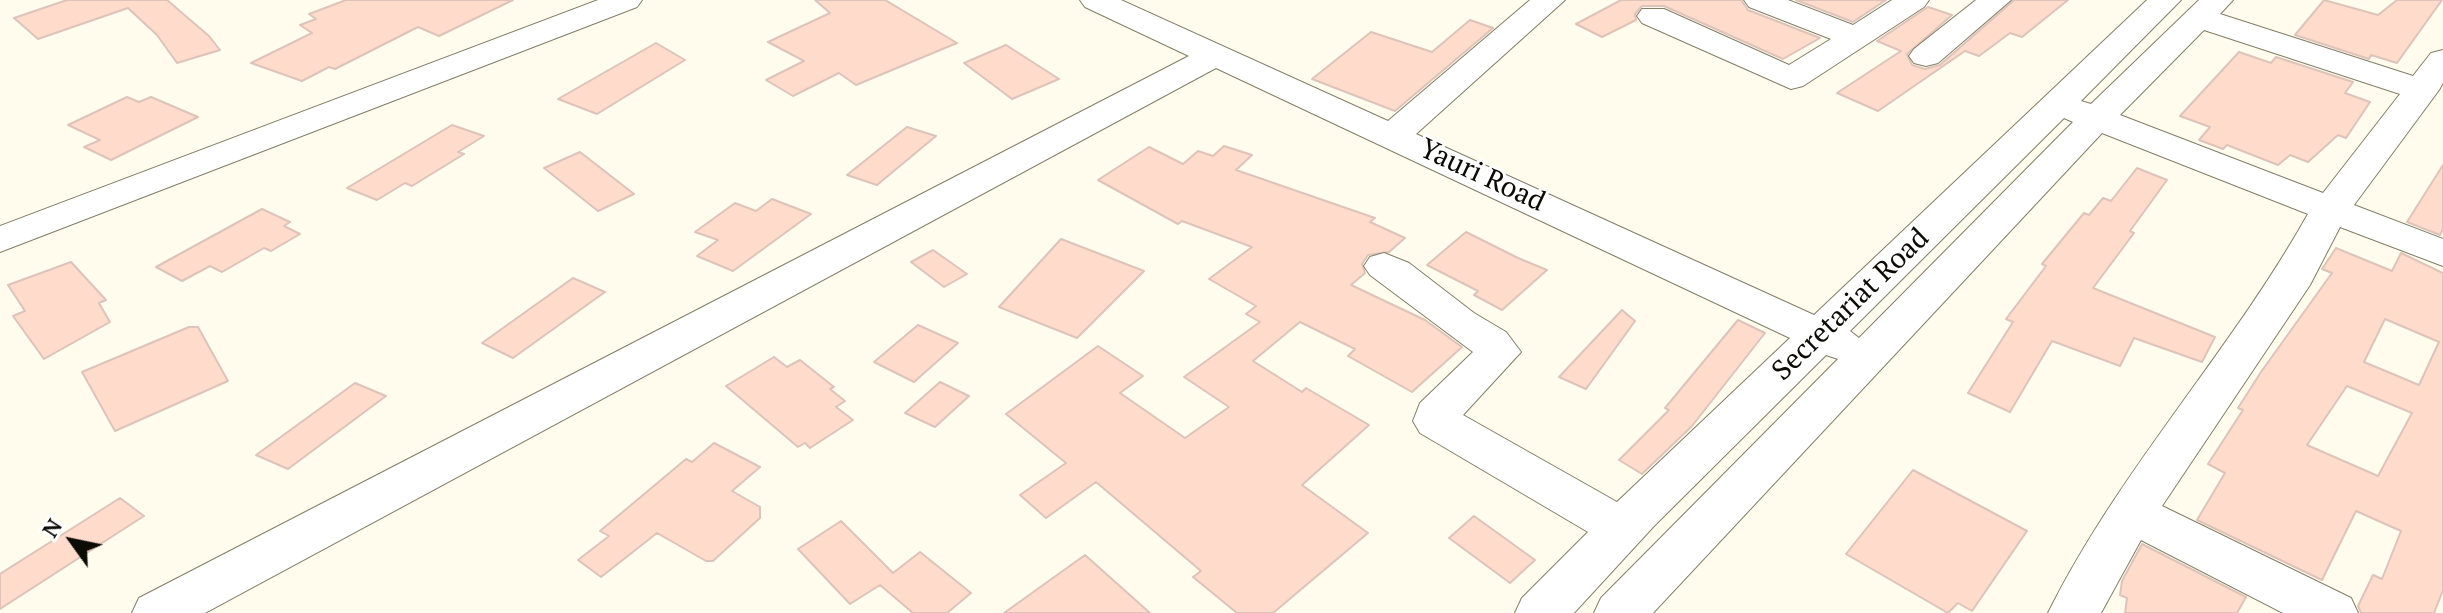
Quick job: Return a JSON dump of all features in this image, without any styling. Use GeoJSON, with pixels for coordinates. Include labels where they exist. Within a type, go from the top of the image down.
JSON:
{"type":"FeatureCollection","features":[{"type":"Feature","properties":{"kind":"street"},"geometry":{"type":"LineString","coordinates":[[0,240],[626,0]]}},
{"type":"Feature","properties":{"kind":"street","name":"Yauri Road"},"geometry":{"type":"LineString","coordinates":[[1096,0],[1821,333],[1866,359]]}},
{"type":"Feature","properties":{"kind":"street"},"geometry":{"type":"LineString","coordinates":[[1394,135],[1549,0]]}},
{"type":"Feature","properties":{"kind":"street"},"geometry":{"type":"LineString","coordinates":[[1679,0],[1653,16],[1791,79],[1913,0]]}},
{"type":"Feature","properties":{"kind":"street"},"geometry":{"type":"LineString","coordinates":[[1760,0],[1856,37]]}},
{"type":"Feature","properties":{"kind":"street"},"geometry":{"type":"LineString","coordinates":[[1810,19],[1835,0]]}},
{"type":"Feature","properties":{"kind":"street"},"geometry":{"type":"LineString","coordinates":[[1926,56],[1995,0]]}},
{"type":"Feature","properties":{"kind":"street"},"geometry":{"type":"LineString","coordinates":[[2074,613],[2131,513],[2289,285],[2330,210],[2431,89],[2194,6]]}},
{"type":"Feature","properties":{"kind":"street","name":"Secretariat Road"},"geometry":{"type":"LineString","coordinates":[[1541,613],[1622,528],[1821,333],[2079,111],[2194,6]]}},
{"type":"Feature","properties":{"kind":"street"},"geometry":{"type":"LineString","coordinates":[[158,613],[1214,56]]}},
{"type":"Feature","properties":{"kind":"street"},"geometry":{"type":"LineString","coordinates":[[2079,111],[2443,253]]}},
{"type":"Feature","properties":{"kind":"street","name":"Secretariat Road"},"geometry":{"type":"LineString","coordinates":[[1620,613],[1866,359],[2079,111]]}},
{"type":"Feature","properties":{"kind":"street"},"geometry":{"type":"LineString","coordinates":[[1384,266],[1410,279],[1459,323],[1493,343],[1499,352],[1436,415],[1436,421],[1622,528]]}},
{"type":"Feature","properties":{"kind":"street"},"geometry":{"type":"LineString","coordinates":[[2131,513],[2332,613]]}},
{"type":"Feature","properties":{"kind":"building"},"geometry":{"type":"Polygon","coordinates":[[[67,0],[167,0],[209,36],[220,50],[177,63],[157,35],[128,8],[38,39],[14,18],[67,0]]]}},
{"type":"Feature","properties":{"kind":"building"},"geometry":{"type":"Polygon","coordinates":[[[346,0],[513,0],[439,36],[418,27],[335,69],[329,67],[302,81],[251,63],[312,33],[300,25],[316,19],[309,14],[346,0]]]}},
{"type":"Feature","properties":{"kind":"building"},"geometry":{"type":"Polygon","coordinates":[[[815,0],[885,0],[957,43],[856,85],[839,73],[793,96],[766,80],[804,61],[768,42],[830,13],[815,0]]]}},
{"type":"Feature","properties":{"kind":"building"},"geometry":{"type":"Polygon","coordinates":[[[1621,0],[1741,0],[1748,10],[1820,38],[1783,59],[1664,6],[1642,6],[1635,14],[1636,20],[1602,37],[1576,24],[1621,0]]]}},
{"type":"Feature","properties":{"kind":"building"},"geometry":{"type":"Polygon","coordinates":[[[1796,0],[1886,0],[1853,22],[1796,0]]]}},
{"type":"Feature","properties":{"kind":"building"},"geometry":{"type":"Polygon","coordinates":[[[2014,0],[2068,0],[2022,37],[2010,33],[1979,56],[1965,51],[1878,111],[1837,93],[1901,51],[1877,41],[1928,7],[1952,15],[1907,54],[1912,65],[1925,69],[1940,65],[2014,0]]]}},
{"type":"Feature","properties":{"kind":"building"},"geometry":{"type":"Polygon","coordinates":[[[2324,0],[2378,15],[2397,0],[2442,0],[2397,63],[2371,55],[2369,59],[2295,35],[2324,0]]]}},
{"type":"Feature","properties":{"kind":"building"},"geometry":{"type":"Polygon","coordinates":[[[1470,20],[1493,28],[1395,111],[1312,79],[1371,32],[1432,52],[1470,20]]]}},
{"type":"Feature","properties":{"kind":"building"},"geometry":{"type":"Polygon","coordinates":[[[656,43],[685,60],[597,114],[558,99],[656,43]]]}},
{"type":"Feature","properties":{"kind":"building"},"geometry":{"type":"Polygon","coordinates":[[[1006,45],[1059,79],[1012,99],[964,63],[1006,45]]]}},
{"type":"Feature","properties":{"kind":"building"},"geometry":{"type":"Polygon","coordinates":[[[2239,52],[2271,63],[2276,57],[2353,82],[2345,93],[2370,102],[2346,138],[2338,135],[2308,162],[2290,155],[2278,165],[2227,145],[2223,149],[2199,140],[2210,127],[2180,116],[2239,52]]]}},
{"type":"Feature","properties":{"kind":"building"},"geometry":{"type":"Polygon","coordinates":[[[127,97],[139,102],[151,97],[198,117],[111,160],[84,147],[100,140],[68,125],[127,97]]]}},
{"type":"Feature","properties":{"kind":"building"},"geometry":{"type":"Polygon","coordinates":[[[452,125],[484,136],[458,152],[464,154],[412,186],[405,183],[377,200],[347,188],[452,125]]]}},
{"type":"Feature","properties":{"kind":"building"},"geometry":{"type":"Polygon","coordinates":[[[907,127],[936,136],[877,185],[847,175],[907,127]]]}},
{"type":"Feature","properties":{"kind":"building"},"geometry":{"type":"Polygon","coordinates":[[[1224,146],[1252,155],[1236,170],[1375,218],[1370,222],[1405,238],[1389,252],[1368,255],[1362,264],[1365,273],[1351,285],[1425,320],[1462,347],[1412,392],[1348,356],[1355,349],[1300,322],[1253,361],[1302,392],[1306,388],[1369,425],[1302,485],[1368,533],[1273,613],[1237,613],[1193,577],[1201,571],[1096,482],[1046,518],[1020,495],[1066,463],[1006,414],[1098,346],[1143,376],[1120,393],[1185,438],[1229,407],[1184,377],[1260,322],[1246,314],[1256,306],[1209,279],[1252,247],[1182,221],[1178,224],[1098,180],[1149,147],[1183,164],[1198,151],[1213,156],[1224,146]]]}},
{"type":"Feature","properties":{"kind":"building"},"geometry":{"type":"Polygon","coordinates":[[[580,152],[634,194],[598,211],[544,168],[580,152]]]}},
{"type":"Feature","properties":{"kind":"building"},"geometry":{"type":"Polygon","coordinates":[[[2443,165],[2443,229],[2440,235],[2407,222],[2443,165]]]}},
{"type":"Feature","properties":{"kind":"building"},"geometry":{"type":"Polygon","coordinates":[[[2137,168],[2167,180],[2130,231],[2134,233],[2093,288],[2215,337],[2202,362],[2134,338],[2120,366],[2052,341],[2010,412],[1968,393],[2013,322],[2006,319],[2046,266],[2042,264],[2084,213],[2089,215],[2103,198],[2111,201],[2137,168]]]}},
{"type":"Feature","properties":{"kind":"building"},"geometry":{"type":"Polygon","coordinates":[[[772,199],[811,214],[733,271],[697,256],[718,240],[695,232],[735,203],[756,211],[772,199]]]}},
{"type":"Feature","properties":{"kind":"building"},"geometry":{"type":"Polygon","coordinates":[[[262,209],[290,222],[284,226],[300,234],[271,251],[264,248],[222,272],[210,266],[182,281],[156,267],[262,209]]]}},
{"type":"Feature","properties":{"kind":"building"},"geometry":{"type":"Polygon","coordinates":[[[1466,232],[1547,270],[1502,310],[1474,295],[1478,291],[1427,265],[1466,232]]]}},
{"type":"Feature","properties":{"kind":"building"},"geometry":{"type":"Polygon","coordinates":[[[1061,239],[1144,271],[1077,338],[999,307],[1061,239]]]}},
{"type":"Feature","properties":{"kind":"building"},"geometry":{"type":"Polygon","coordinates":[[[2336,248],[2392,271],[2401,253],[2443,273],[2443,590],[2434,613],[2361,613],[2358,606],[2373,575],[2382,579],[2401,531],[2356,511],[2322,580],[2197,520],[2225,473],[2208,464],[2243,410],[2238,408],[2261,372],[2332,273],[2322,269],[2336,248]],[[2385,319],[2364,362],[2419,385],[2439,342],[2385,319]],[[2347,386],[2307,445],[2378,476],[2412,413],[2347,386]]]}},
{"type":"Feature","properties":{"kind":"building"},"geometry":{"type":"Polygon","coordinates":[[[933,250],[967,274],[944,287],[911,262],[933,250]]]}},
{"type":"Feature","properties":{"kind":"building"},"geometry":{"type":"Polygon","coordinates":[[[71,262],[106,300],[99,303],[110,322],[44,359],[13,316],[25,311],[8,285],[71,262]]]}},
{"type":"Feature","properties":{"kind":"building"},"geometry":{"type":"Polygon","coordinates":[[[573,278],[605,292],[513,358],[482,343],[573,278]]]}},
{"type":"Feature","properties":{"kind":"building"},"geometry":{"type":"Polygon","coordinates":[[[1622,310],[1635,321],[1586,389],[1559,377],[1622,310]]]}},
{"type":"Feature","properties":{"kind":"building"},"geometry":{"type":"Polygon","coordinates":[[[1738,320],[1765,333],[1692,426],[1642,474],[1619,460],[1669,410],[1665,408],[1738,320]]]}},
{"type":"Feature","properties":{"kind":"building"},"geometry":{"type":"Polygon","coordinates":[[[918,325],[958,343],[914,382],[874,362],[918,325]]]}},
{"type":"Feature","properties":{"kind":"building"},"geometry":{"type":"Polygon","coordinates":[[[189,327],[198,327],[228,381],[115,431],[82,372],[189,327]]]}},
{"type":"Feature","properties":{"kind":"building"},"geometry":{"type":"Polygon","coordinates":[[[774,357],[787,367],[800,360],[834,387],[830,389],[845,401],[836,407],[853,420],[810,448],[805,443],[798,447],[726,386],[774,357]]]}},
{"type":"Feature","properties":{"kind":"building"},"geometry":{"type":"Polygon","coordinates":[[[940,382],[969,396],[935,427],[905,413],[940,382]]]}},
{"type":"Feature","properties":{"kind":"building"},"geometry":{"type":"Polygon","coordinates":[[[355,383],[386,396],[288,469],[256,455],[355,383]]]}},
{"type":"Feature","properties":{"kind":"building"},"geometry":{"type":"Polygon","coordinates":[[[714,443],[760,467],[732,491],[760,507],[760,518],[713,561],[706,561],[657,533],[601,577],[578,560],[609,536],[600,531],[686,459],[692,462],[714,443]]]}},
{"type":"Feature","properties":{"kind":"building"},"geometry":{"type":"Polygon","coordinates":[[[1913,470],[2027,531],[1972,611],[1958,603],[1948,613],[1846,554],[1913,470]]]}},
{"type":"Feature","properties":{"kind":"building"},"geometry":{"type":"Polygon","coordinates":[[[120,498],[144,516],[0,609],[0,574],[120,498]]]}},
{"type":"Feature","properties":{"kind":"building"},"geometry":{"type":"Polygon","coordinates":[[[1474,516],[1535,560],[1510,583],[1449,538],[1474,516]]]}},
{"type":"Feature","properties":{"kind":"building"},"geometry":{"type":"Polygon","coordinates":[[[841,521],[893,573],[920,552],[971,593],[947,613],[913,613],[880,585],[850,604],[798,549],[841,521]]]}},
{"type":"Feature","properties":{"kind":"building"},"geometry":{"type":"Polygon","coordinates":[[[2142,544],[2246,597],[2237,613],[2125,613],[2127,598],[2120,595],[2122,581],[2142,544]]]}},
{"type":"Feature","properties":{"kind":"building"},"geometry":{"type":"Polygon","coordinates":[[[1085,555],[1150,613],[1004,613],[1085,555]]]}}]}
